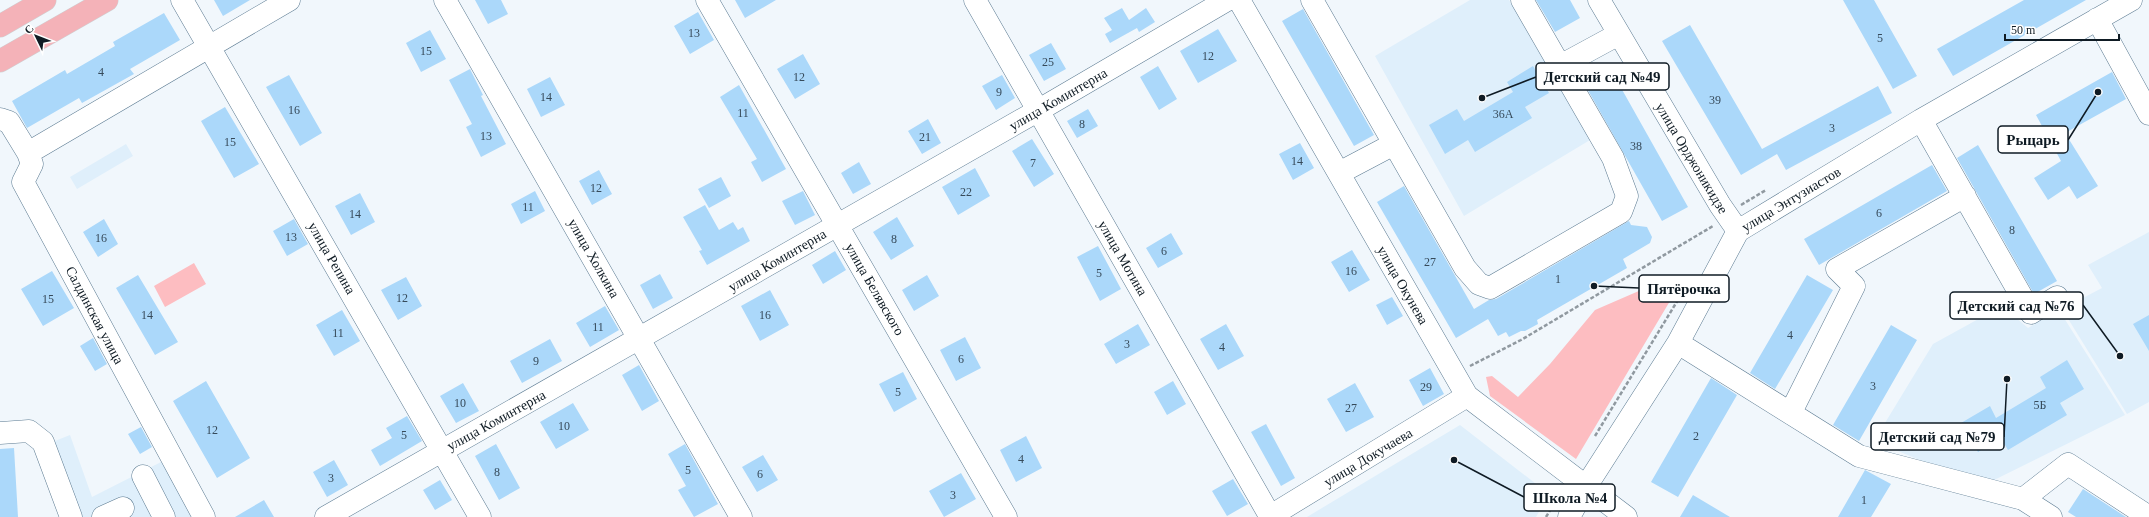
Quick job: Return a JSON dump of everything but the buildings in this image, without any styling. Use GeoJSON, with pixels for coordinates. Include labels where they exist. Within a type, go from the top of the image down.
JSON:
{"type":"FeatureCollection","features":[{"type":"Feature","properties":{"kind":"main road"},"geometry":{"type":"LineString","coordinates":[[0,26],[45,0]]}},
{"type":"Feature","properties":{"kind":"main road"},"geometry":{"type":"LineString","coordinates":[[0,61],[107,0]]}},
{"type":"Feature","properties":{"kind":"street","name":"улица Репина"},"geometry":{"type":"LineString","coordinates":[[182,0],[443,450],[480,517]]}},
{"type":"Feature","properties":{"kind":"street"},"geometry":{"type":"LineString","coordinates":[[28,153],[289,0]]}},
{"type":"Feature","properties":{"kind":"street","name":"улица Холкина"},"geometry":{"type":"LineString","coordinates":[[445,0],[741,517]]}},
{"type":"Feature","properties":{"kind":"street","name":"улица Белявского"},"geometry":{"type":"LineString","coordinates":[[707,0],[1006,517]]}},
{"type":"Feature","properties":{"kind":"street","name":"улица Мотина"},"geometry":{"type":"LineString","coordinates":[[975,0],[1270,517]]}},
{"type":"Feature","properties":{"kind":"street","name":"улица Коминтерна"},"geometry":{"type":"LineString","coordinates":[[326,517],[640,339],[1039,110],[1227,0]]}},
{"type":"Feature","properties":{"kind":"street","name":"улица Окунева"},"geometry":{"type":"LineString","coordinates":[[1240,0],[1467,396],[1585,488],[1626,517]]}},
{"type":"Feature","properties":{"kind":"street"},"geometry":{"type":"LineString","coordinates":[[1312,0],[1464,268],[1479,284],[1490,288],[1621,212],[1627,196],[1613,158],[1522,0]]}},
{"type":"Feature","properties":{"kind":"street","name":"улица Орджоникидзе"},"geometry":{"type":"LineString","coordinates":[[1599,0],[1733,225]]}},
{"type":"Feature","properties":{"kind":"street","name":"улица Энтузиастов"},"geometry":{"type":"LineString","coordinates":[[1569,517],[1585,488],[1678,343],[1733,225],[1922,120],[2131,0]]}},
{"type":"Feature","properties":{"kind":"street"},"geometry":{"type":"LineString","coordinates":[[2097,19],[2149,114]]}},
{"type":"Feature","properties":{"kind":"street"},"geometry":{"type":"LineString","coordinates":[[1560,66],[1619,34]]}},
{"type":"Feature","properties":{"kind":"street","name":"Салдинская улица"},"geometry":{"type":"LineString","coordinates":[[0,119],[10,122],[28,153],[32,164],[23,182],[204,517]]}},
{"type":"Feature","properties":{"kind":"street"},"geometry":{"type":"LineString","coordinates":[[1922,120],[2031,313],[2057,297]]}},
{"type":"Feature","properties":{"kind":"street"},"geometry":{"type":"LineString","coordinates":[[1339,173],[1394,144]]}},
{"type":"Feature","properties":{"kind":"street"},"geometry":{"type":"LineString","coordinates":[[1791,412],[1854,286],[1837,270],[1965,196]]}},
{"type":"Feature","properties":{"kind":"street"},"geometry":{"type":"LineString","coordinates":[[1678,343],[1791,412],[1859,456],[2022,499],[2050,517]]}},
{"type":"Feature","properties":{"kind":"street","name":"улица Докучаева"},"geometry":{"type":"LineString","coordinates":[[1270,517],[1467,396]]}},
{"type":"Feature","properties":{"kind":"street"},"geometry":{"type":"LineString","coordinates":[[0,433],[29,431],[43,442],[71,517]]}},
{"type":"Feature","properties":{"kind":"street"},"geometry":{"type":"LineString","coordinates":[[2022,499],[2068,464],[2149,517]]}},
{"type":"Feature","properties":{"kind":"street"},"geometry":{"type":"LineString","coordinates":[[143,476],[164,517]]}},
{"type":"Feature","properties":{"kind":"path"},"geometry":{"type":"LineString","coordinates":[[1454,375],[1733,225]]}},
{"type":"Feature","properties":{"kind":"path"},"geometry":{"type":"LineString","coordinates":[[1594,438],[1687,284]]}},
{"type":"Feature","properties":{"kind":"shaded area"},"geometry":{"type":"Polygon","coordinates":[[[1470,0],[1509,0],[1590,140],[1464,216],[1375,56],[1470,0]]]}},
{"type":"Feature","properties":{"kind":"shaded area"},"geometry":{"type":"Polygon","coordinates":[[[126,144],[133,156],[77,189],[70,177],[126,144]]]}},
{"type":"Feature","properties":{"kind":"shaded area"},"geometry":{"type":"Polygon","coordinates":[[[2149,232],[2149,402],[2127,414],[2062,309],[2102,288],[2088,265],[2149,232]]]}},
{"type":"Feature","properties":{"kind":"shaded area"},"geometry":{"type":"Polygon","coordinates":[[[194,263],[206,284],[165,307],[154,286],[194,263]]]}},
{"type":"Feature","properties":{"kind":"shaded area"},"geometry":{"type":"Polygon","coordinates":[[[1648,287],[1670,301],[1576,459],[1490,396],[1486,377],[1492,376],[1518,397],[1550,364],[1595,310],[1648,287]]]}},
{"type":"Feature","properties":{"kind":"shaded area"},"geometry":{"type":"Polygon","coordinates":[[[2002,306],[2028,328],[2059,310],[2125,415],[1982,486],[1874,441],[1933,344],[2002,306]]]}},
{"type":"Feature","properties":{"kind":"shaded area"},"geometry":{"type":"Polygon","coordinates":[[[1460,425],[1549,494],[1536,517],[1307,517],[1460,425]]]}},
{"type":"Feature","properties":{"kind":"shaded area"},"geometry":{"type":"Polygon","coordinates":[[[70,435],[92,497],[167,459],[197,517],[79,517],[50,443],[70,435]]]}},
{"type":"Feature","properties":{"kind":"place","name":"Рыцарь"},"geometry":{"type":"Point","coordinates":[2098,92]}},
{"type":"Feature","properties":{"kind":"place","name":"Детский сад №49"},"geometry":{"type":"Point","coordinates":[1482,98]}},
{"type":"Feature","properties":{"kind":"place","name":"Пятёрочка"},"geometry":{"type":"Point","coordinates":[1594,286]}},
{"type":"Feature","properties":{"kind":"place","name":"Детский сад №76"},"geometry":{"type":"Point","coordinates":[2120,356]}},
{"type":"Feature","properties":{"kind":"place","name":"Детский сад №79"},"geometry":{"type":"Point","coordinates":[2007,379]}},
{"type":"Feature","properties":{"kind":"place","name":"Школа №4"},"geometry":{"type":"Point","coordinates":[1454,460]}}]}
